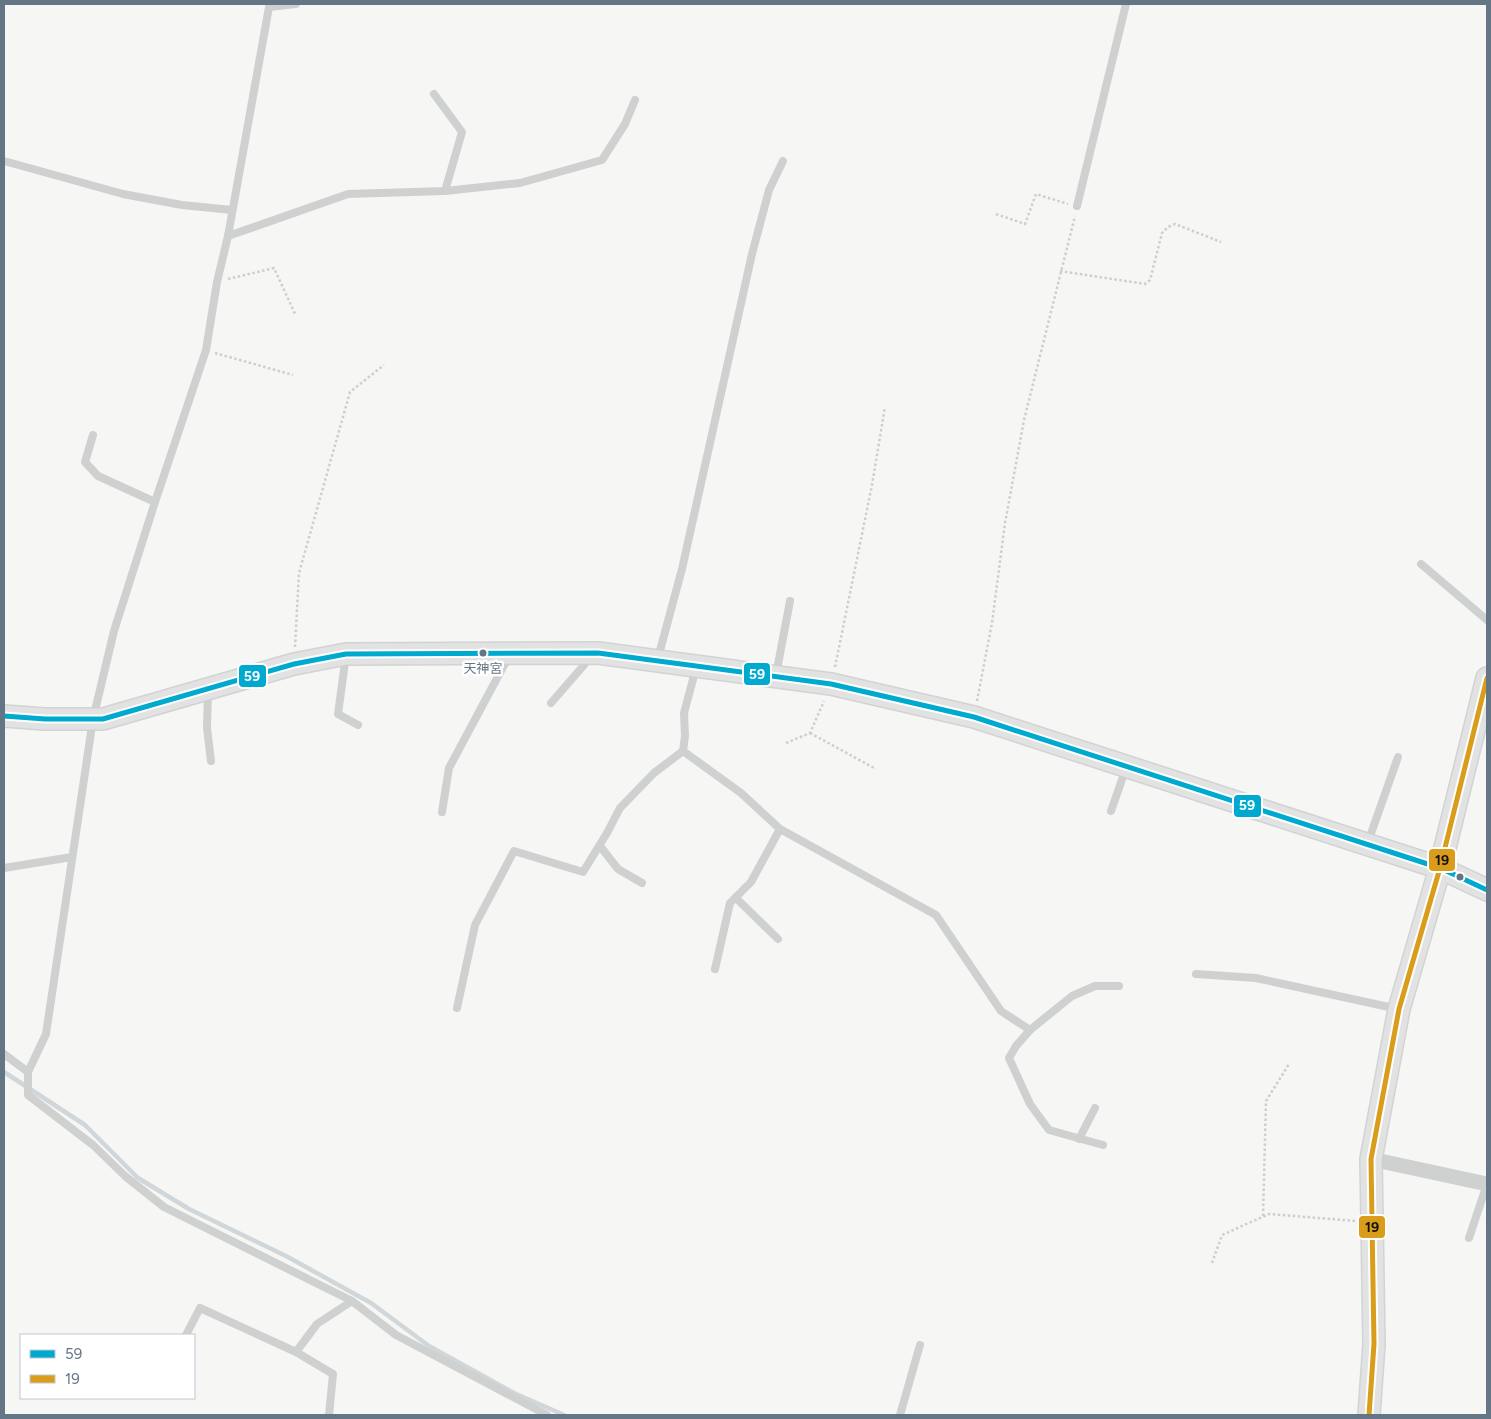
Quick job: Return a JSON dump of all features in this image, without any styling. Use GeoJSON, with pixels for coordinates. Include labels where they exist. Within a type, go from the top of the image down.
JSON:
{"type":"FeatureCollection","features":[{"type":"Feature","properties":{"kind":"street"},"geometry":{"type":"LineString","coordinates":[[4,716],[44,719],[103,719],[294,664],[346,654],[591,653],[657,660],[831,684],[974,717],[1440,868],[1487,890]]}},
{"type":"Feature","properties":{"kind":"street"},"geometry":{"type":"LineString","coordinates":[[1370,1415],[1374,1344],[1371,1159],[1399,1010],[1485,702],[1487,678]]}},
{"type":"Feature","properties":{"kind":"street"},"geometry":{"type":"LineString","coordinates":[[1371,1159],[1487,1184]]}},
{"type":"Feature","properties":{"kind":"lane"},"geometry":{"type":"LineString","coordinates":[[296,4],[269,7],[206,350],[114,631],[93,719],[46,1034],[28,1072],[28,1095],[93,1146],[125,1176],[164,1207],[352,1301],[396,1335],[547,1415]]}},
{"type":"Feature","properties":{"kind":"lane"},"geometry":{"type":"LineString","coordinates":[[1078,206],[1126,4]]}},
{"type":"Feature","properties":{"kind":"lane"},"geometry":{"type":"LineString","coordinates":[[434,94],[462,132],[445,191]]}},
{"type":"Feature","properties":{"kind":"lane"},"geometry":{"type":"LineString","coordinates":[[228,236],[348,194],[445,191],[520,183],[602,160],[625,124],[635,100]]}},
{"type":"Feature","properties":{"kind":"lane"},"geometry":{"type":"LineString","coordinates":[[4,161],[123,194],[182,205],[232,210]]}},
{"type":"Feature","properties":{"kind":"lane"},"geometry":{"type":"LineString","coordinates":[[657,660],[682,569],[752,254],[769,190],[783,161]]}},
{"type":"Feature","properties":{"kind":"lane"},"geometry":{"type":"LineString","coordinates":[[93,435],[85,462],[98,476],[155,502]]}},
{"type":"Feature","properties":{"kind":"lane"},"geometry":{"type":"LineString","coordinates":[[1421,564],[1487,620]]}},
{"type":"Feature","properties":{"kind":"lane"},"geometry":{"type":"LineString","coordinates":[[776,676],[790,601]]}},
{"type":"Feature","properties":{"kind":"lane"},"geometry":{"type":"LineString","coordinates":[[551,703],[584,665],[591,653]]}},
{"type":"Feature","properties":{"kind":"lane"},"geometry":{"type":"LineString","coordinates":[[346,654],[338,714],[358,725]]}},
{"type":"Feature","properties":{"kind":"lane"},"geometry":{"type":"LineString","coordinates":[[442,812],[449,768],[510,654]]}},
{"type":"Feature","properties":{"kind":"lane"},"geometry":{"type":"LineString","coordinates":[[457,1008],[475,925],[514,852],[583,872],[600,846],[620,808],[654,773],[683,751],[685,736],[684,713],[696,666]]}},
{"type":"Feature","properties":{"kind":"lane"},"geometry":{"type":"LineString","coordinates":[[208,688],[207,728],[211,761]]}},
{"type":"Feature","properties":{"kind":"lane"},"geometry":{"type":"LineString","coordinates":[[683,751],[741,793],[780,829],[936,915],[1001,1011],[1030,1030]]}},
{"type":"Feature","properties":{"kind":"lane"},"geometry":{"type":"LineString","coordinates":[[1368,844],[1398,757]]}},
{"type":"Feature","properties":{"kind":"lane"},"geometry":{"type":"LineString","coordinates":[[1111,811],[1126,766]]}},
{"type":"Feature","properties":{"kind":"lane"},"geometry":{"type":"LineString","coordinates":[[715,969],[730,903],[751,882],[780,829]]}},
{"type":"Feature","properties":{"kind":"lane"},"geometry":{"type":"LineString","coordinates":[[600,846],[618,869],[642,883]]}},
{"type":"Feature","properties":{"kind":"lane"},"geometry":{"type":"LineString","coordinates":[[4,868],[72,857]]}},
{"type":"Feature","properties":{"kind":"lane"},"geometry":{"type":"LineString","coordinates":[[736,898],[778,939]]}},
{"type":"Feature","properties":{"kind":"lane"},"geometry":{"type":"LineString","coordinates":[[1196,974],[1256,978],[1399,1010]]}},
{"type":"Feature","properties":{"kind":"lane"},"geometry":{"type":"LineString","coordinates":[[1103,1145],[1049,1130],[1030,1104],[1009,1058],[1016,1046],[1030,1030],[1072,996],[1094,986],[1119,986]]}},
{"type":"Feature","properties":{"kind":"lane"},"geometry":{"type":"LineString","coordinates":[[4,1054],[28,1072]]}},
{"type":"Feature","properties":{"kind":"lane"},"geometry":{"type":"LineString","coordinates":[[1078,1139],[1095,1108]]}},
{"type":"Feature","properties":{"kind":"lane"},"geometry":{"type":"LineString","coordinates":[[1469,1238],[1487,1184]]}},
{"type":"Feature","properties":{"kind":"lane"},"geometry":{"type":"LineString","coordinates":[[296,1352],[317,1324],[352,1301]]}},
{"type":"Feature","properties":{"kind":"lane"},"geometry":{"type":"LineString","coordinates":[[187,1334],[200,1308],[296,1352],[333,1374],[329,1415]]}},
{"type":"Feature","properties":{"kind":"lane"},"geometry":{"type":"LineString","coordinates":[[900,1415],[920,1345]]}},
{"type":"Feature","properties":{"kind":"path"},"geometry":{"type":"LineString","coordinates":[[974,717],[992,623],[1005,523],[1024,420],[1060,271],[1078,206],[1036,194],[1025,224],[996,214]]}},
{"type":"Feature","properties":{"kind":"path"},"geometry":{"type":"LineString","coordinates":[[1060,271],[1145,284],[1150,280],[1162,233],[1168,226],[1175,224],[1221,242]]}},
{"type":"Feature","properties":{"kind":"path"},"geometry":{"type":"LineString","coordinates":[[217,282],[274,268],[296,316]]}},
{"type":"Feature","properties":{"kind":"path"},"geometry":{"type":"LineString","coordinates":[[206,350],[292,375]]}},
{"type":"Feature","properties":{"kind":"path"},"geometry":{"type":"LineString","coordinates":[[294,664],[299,573],[350,392],[384,365]]}},
{"type":"Feature","properties":{"kind":"path"},"geometry":{"type":"LineString","coordinates":[[786,743],[810,732],[831,684],[872,485],[885,407]]}},
{"type":"Feature","properties":{"kind":"path"},"geometry":{"type":"LineString","coordinates":[[810,732],[876,768]]}},
{"type":"Feature","properties":{"kind":"path"},"geometry":{"type":"LineString","coordinates":[[1263,1216],[1266,1101],[1289,1064]]}},
{"type":"Feature","properties":{"kind":"path"},"geometry":{"type":"LineString","coordinates":[[1212,1263],[1222,1235],[1269,1214],[1372,1222]]}},
{"type":"Feature","properties":{"kind":"waterway"},"geometry":{"type":"LineString","coordinates":[[4,1072],[85,1125],[138,1178],[189,1209],[286,1256],[371,1303],[429,1346],[514,1393],[564,1415]]}},
{"type":"Feature","properties":{"kind":"transit line","name":"59"},"geometry":{"type":"LineString","coordinates":[[4,716],[45,719],[103,719],[294,664],[346,654],[598,653],[831,684],[974,717],[1440,868],[1487,890]]}},
{"type":"Feature","properties":{"kind":"transit line","name":"19"},"geometry":{"type":"LineString","coordinates":[[1369,1415],[1374,1344],[1371,1159],[1399,1009],[1440,868],[1487,678]]}},
{"type":"Feature","properties":{"kind":"place","name":"天神宮"},"geometry":{"type":"Point","coordinates":[483,653]}}]}
